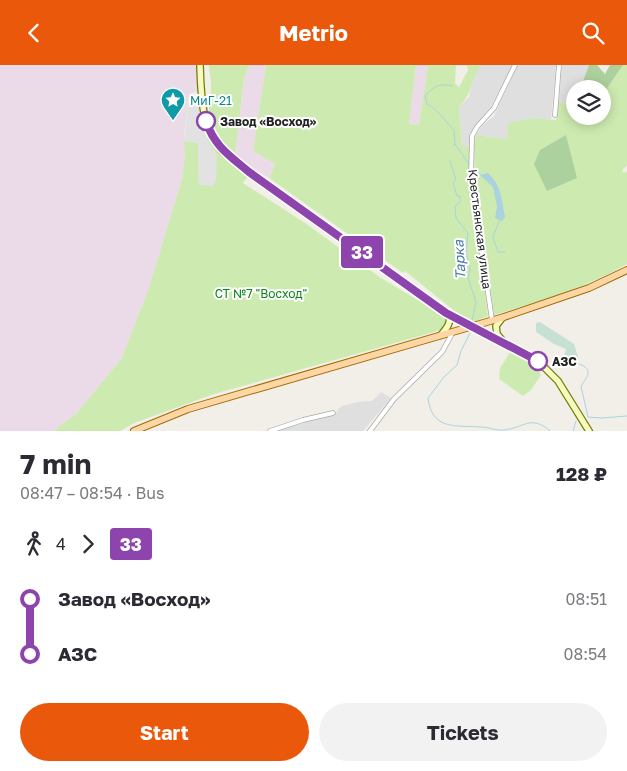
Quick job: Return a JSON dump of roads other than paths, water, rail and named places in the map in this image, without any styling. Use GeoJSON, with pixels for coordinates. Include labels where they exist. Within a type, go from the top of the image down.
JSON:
{"type":"FeatureCollection","features":[{"type":"Feature","properties":{"kind":"main road"},"geometry":{"type":"LineString","coordinates":[[200,65],[201,98],[205,117],[210,133],[222,151],[446,313],[539,362],[553,375],[589,431]]}},
{"type":"Feature","properties":{"kind":"main road"},"geometry":{"type":"LineString","coordinates":[[508,346],[499,339],[496,330],[498,321],[504,317],[589,288],[627,270]]}},
{"type":"Feature","properties":{"kind":"main road"},"geometry":{"type":"LineString","coordinates":[[441,335],[450,321],[446,313]]}},
{"type":"Feature","properties":{"kind":"main road"},"geometry":{"type":"LineString","coordinates":[[134,431],[188,409],[471,327],[492,317],[504,317]]}},
{"type":"Feature","properties":{"kind":"street","name":"Крестьянская улица"},"geometry":{"type":"LineString","coordinates":[[492,317],[471,178],[472,136],[477,127],[494,108],[515,65]]}},
{"type":"Feature","properties":{"kind":"street"},"geometry":{"type":"LineString","coordinates":[[555,115],[559,65]]}},
{"type":"Feature","properties":{"kind":"street"},"geometry":{"type":"LineString","coordinates":[[370,431],[394,399],[442,352],[453,332]]}},
{"type":"Feature","properties":{"kind":"street"},"geometry":{"type":"LineString","coordinates":[[270,431],[302,420],[333,413]]}},
{"type":"Feature","properties":{"kind":"water"},"geometry":{"type":"Polygon","coordinates":[[[488,173],[496,183],[500,193],[505,217],[502,221],[495,218],[497,206],[493,187],[480,175],[488,173]]]}},
{"type":"Feature","properties":{"kind":"waterway","name":"Тарка"},"geometry":{"type":"LineString","coordinates":[[453,86],[437,86],[425,96],[427,104],[438,112],[454,130],[455,144],[453,146]]}},
{"type":"Feature","properties":{"kind":"waterway"},"geometry":{"type":"LineString","coordinates":[[455,144],[469,164]]}},
{"type":"Feature","properties":{"kind":"waterway","name":"Тарка"},"geometry":{"type":"LineString","coordinates":[[450,161],[456,180],[453,183],[457,196],[460,196],[460,202],[455,206],[456,218],[468,233],[466,252],[470,270],[468,278],[476,302],[472,321]]}},
{"type":"Feature","properties":{"kind":"waterway"},"geometry":{"type":"LineString","coordinates":[[474,168],[481,175]]}},
{"type":"Feature","properties":{"kind":"waterway"},"geometry":{"type":"LineString","coordinates":[[500,219],[493,237],[498,252],[505,252]]}},
{"type":"Feature","properties":{"kind":"waterway","name":"Тарка"},"geometry":{"type":"LineString","coordinates":[[470,333],[461,351],[457,365],[444,377],[428,398],[430,409],[434,416],[440,421],[454,426],[484,427],[501,430],[511,429],[527,423],[538,423],[550,431]]}},
{"type":"Feature","properties":{"kind":"waterway"},"geometry":{"type":"LineString","coordinates":[[574,362],[584,366],[588,371],[587,377],[581,386],[588,417],[627,416]]}},
{"type":"Feature","properties":{"kind":"waterway"},"geometry":{"type":"LineString","coordinates":[[573,431],[576,421]]}},
{"type":"Feature","properties":{"kind":"place","name":"МиГ-21"},"geometry":{"type":"Point","coordinates":[173,121]}},
{"type":"Feature","properties":{"kind":"place","name":"Завод «Восход»"},"geometry":{"type":"Point","coordinates":[206,121]}},
{"type":"Feature","properties":{"kind":"place","name":"АЗС"},"geometry":{"type":"Point","coordinates":[538,361]}},
{"type":"Feature","properties":{"kind":"park label","name":"СТ №7 \"Восход\""},"geometry":{"type":"Point","coordinates":[261,293]}}]}
